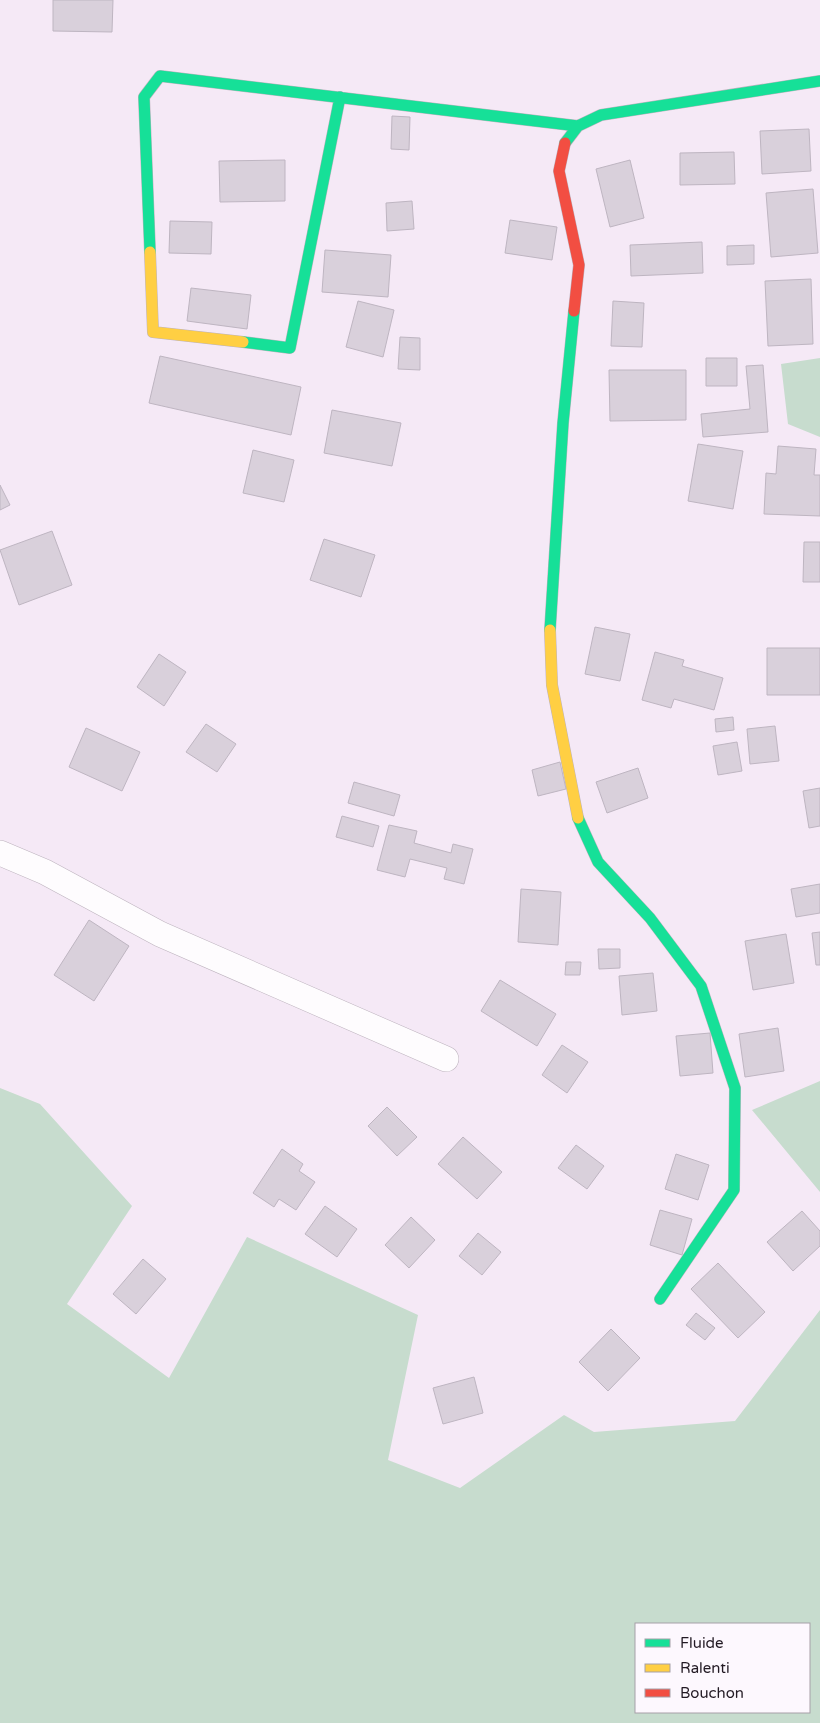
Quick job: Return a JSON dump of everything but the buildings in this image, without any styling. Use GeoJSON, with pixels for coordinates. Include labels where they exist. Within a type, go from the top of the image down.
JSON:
{"type":"FeatureCollection","features":[{"type":"Feature","properties":{"kind":"street"},"geometry":{"type":"LineString","coordinates":[[340,97],[290,348],[152,332],[144,97],[160,76],[340,97],[578,126]]}},
{"type":"Feature","properties":{"kind":"street"},"geometry":{"type":"LineString","coordinates":[[660,1299],[734,1190],[735,1088],[701,986],[650,918],[598,862],[579,824],[552,685],[550,618],[563,423],[579,265],[560,171],[565,143],[578,126],[601,115],[820,81]]}},
{"type":"Feature","properties":{"kind":"street"},"geometry":{"type":"LineString","coordinates":[[0,853],[45,872],[160,934],[446,1059]]}},
{"type":"Feature","properties":{"kind":"green space"},"geometry":{"type":"Polygon","coordinates":[[[820,358],[820,437],[788,424],[781,364],[820,358]]]}},
{"type":"Feature","properties":{"kind":"green space"},"geometry":{"type":"Polygon","coordinates":[[[820,1081],[820,1192],[752,1110],[820,1081]]]}},
{"type":"Feature","properties":{"kind":"green space"},"geometry":{"type":"Polygon","coordinates":[[[0,1088],[40,1104],[132,1206],[67,1304],[169,1378],[247,1237],[418,1315],[388,1460],[460,1488],[564,1415],[594,1432],[735,1421],[820,1310],[820,1723],[0,1723],[0,1088]]]}},
{"type":"Feature","properties":{"kind":"traffic: fast"},"geometry":{"type":"LineString","coordinates":[[150,252],[144,97],[160,76],[578,126]]}},
{"type":"Feature","properties":{"kind":"traffic: fast"},"geometry":{"type":"LineString","coordinates":[[565,143],[578,126],[601,115],[820,81]]}},
{"type":"Feature","properties":{"kind":"traffic: fast"},"geometry":{"type":"LineString","coordinates":[[243,342],[290,348],[340,97]]}},
{"type":"Feature","properties":{"kind":"traffic: fast"},"geometry":{"type":"LineString","coordinates":[[550,630],[563,423],[574,311]]}},
{"type":"Feature","properties":{"kind":"traffic: fast"},"geometry":{"type":"LineString","coordinates":[[578,818],[598,862],[650,918],[701,986],[735,1088],[734,1190],[660,1299]]}},
{"type":"Feature","properties":{"kind":"traffic: slow"},"geometry":{"type":"LineString","coordinates":[[150,252],[153,332],[243,342]]}},
{"type":"Feature","properties":{"kind":"traffic: slow"},"geometry":{"type":"LineString","coordinates":[[550,630],[552,685],[578,818]]}},
{"type":"Feature","properties":{"kind":"traffic: jam"},"geometry":{"type":"LineString","coordinates":[[565,143],[559,171],[579,265],[574,311]]}}]}
